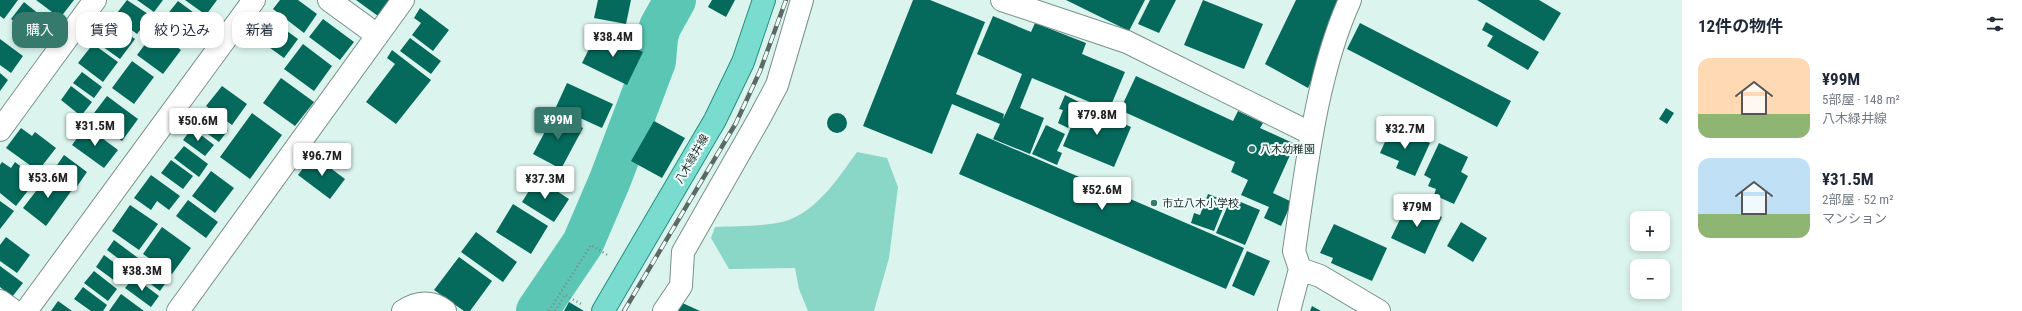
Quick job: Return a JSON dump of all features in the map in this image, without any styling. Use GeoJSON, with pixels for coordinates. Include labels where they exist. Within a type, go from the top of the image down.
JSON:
{"type":"FeatureCollection","features":[{"type":"Feature","properties":{"kind":"main road","name":"八木緑井線"},"geometry":{"type":"LineString","coordinates":[[593,309],[628,268],[715,120],[743,62],[764,0]]}},
{"type":"Feature","properties":{"kind":"street"},"geometry":{"type":"LineString","coordinates":[[0,130],[95,0]]}},
{"type":"Feature","properties":{"kind":"street"},"geometry":{"type":"LineString","coordinates":[[26,311],[254,0]]}},
{"type":"Feature","properties":{"kind":"street"},"geometry":{"type":"LineString","coordinates":[[329,0],[377,35]]}},
{"type":"Feature","properties":{"kind":"street"},"geometry":{"type":"LineString","coordinates":[[178,311],[403,0]]}},
{"type":"Feature","properties":{"kind":"street"},"geometry":{"type":"LineString","coordinates":[[664,311],[681,286],[683,252],[760,118],[777,85],[802,0]]}},
{"type":"Feature","properties":{"kind":"street"},"geometry":{"type":"LineString","coordinates":[[1002,0],[1127,42],[1312,134]]}},
{"type":"Feature","properties":{"kind":"street"},"geometry":{"type":"LineString","coordinates":[[1289,311],[1300,269],[1294,252],[1312,134],[1331,53],[1350,0]]}},
{"type":"Feature","properties":{"kind":"street"},"geometry":{"type":"LineString","coordinates":[[1300,269],[1320,276],[1379,311]]}},
{"type":"Feature","properties":{"kind":"street"},"geometry":{"type":"LineString","coordinates":[[0,301],[14,311]]}},
{"type":"Feature","properties":{"kind":"street"},"geometry":{"type":"LineString","coordinates":[[403,311],[411,306],[422,303],[438,305],[445,311]]}},
{"type":"Feature","properties":{"kind":"path"},"geometry":{"type":"LineString","coordinates":[[549,311],[591,245],[628,268]]}},
{"type":"Feature","properties":{"kind":"path"},"geometry":{"type":"LineString","coordinates":[[555,311],[565,295],[593,309]]}},
{"type":"Feature","properties":{"kind":"green space"},"geometry":{"type":"Polygon","coordinates":[[[857,152],[887,158],[898,187],[889,258],[874,311],[808,311],[799,289],[795,268],[729,269],[711,238],[715,227],[754,226],[783,222],[801,214],[820,199],[857,152]]]}},
{"type":"Feature","properties":{"kind":"building"},"geometry":{"type":"Polygon","coordinates":[[[0,0],[18,0],[4,19],[0,16],[0,0]]]}},
{"type":"Feature","properties":{"kind":"building"},"geometry":{"type":"Polygon","coordinates":[[[36,0],[74,0],[65,12],[52,12],[36,0]]]}},
{"type":"Feature","properties":{"kind":"building"},"geometry":{"type":"Polygon","coordinates":[[[127,0],[145,12],[140,12],[140,30],[137,34],[132,30],[132,12],[118,12],[127,0]]]}},
{"type":"Feature","properties":{"kind":"building"},"geometry":{"type":"Polygon","coordinates":[[[137,0],[163,0],[154,12],[137,0]]]}},
{"type":"Feature","properties":{"kind":"building"},"geometry":{"type":"Polygon","coordinates":[[[185,0],[217,0],[208,12],[202,12],[185,0]]]}},
{"type":"Feature","properties":{"kind":"building"},"geometry":{"type":"Polygon","coordinates":[[[280,0],[298,0],[317,14],[304,33],[288,21],[288,12],[277,12],[273,9],[280,0]]]}},
{"type":"Feature","properties":{"kind":"building"},"geometry":{"type":"Polygon","coordinates":[[[356,0],[391,0],[378,16],[356,0]]]}},
{"type":"Feature","properties":{"kind":"building"},"geometry":{"type":"Polygon","coordinates":[[[598,0],[631,0],[626,24],[594,18],[598,0]]]}},
{"type":"Feature","properties":{"kind":"building"},"geometry":{"type":"Polygon","coordinates":[[[712,0],[735,0],[726,17],[708,7],[712,0]]]}},
{"type":"Feature","properties":{"kind":"building"},"geometry":{"type":"Polygon","coordinates":[[[913,0],[930,0],[985,22],[956,94],[1004,114],[1003,119],[1022,74],[977,54],[993,16],[1031,32],[1035,23],[1086,43],[1082,54],[1125,72],[1109,110],[1032,78],[1020,108],[1044,118],[1030,154],[993,139],[1000,124],[952,104],[932,154],[863,126],[913,0]]]}},
{"type":"Feature","properties":{"kind":"building"},"geometry":{"type":"Polygon","coordinates":[[[1066,0],[1145,0],[1129,31],[1066,0]]]}},
{"type":"Feature","properties":{"kind":"building"},"geometry":{"type":"Polygon","coordinates":[[[1150,0],[1176,0],[1159,33],[1138,24],[1150,0]]]}},
{"type":"Feature","properties":{"kind":"building"},"geometry":{"type":"Polygon","coordinates":[[[1203,0],[1263,24],[1244,69],[1184,45],[1203,0]]]}},
{"type":"Feature","properties":{"kind":"building"},"geometry":{"type":"Polygon","coordinates":[[[1296,0],[1342,0],[1349,4],[1308,88],[1265,64],[1296,0]]]}},
{"type":"Feature","properties":{"kind":"building"},"geometry":{"type":"Polygon","coordinates":[[[1477,0],[1539,0],[1561,13],[1544,41],[1477,0]]]}},
{"type":"Feature","properties":{"kind":"building"},"geometry":{"type":"Polygon","coordinates":[[[178,1],[193,12],[169,12],[178,1]]]}},
{"type":"Feature","properties":{"kind":"building"},"geometry":{"type":"Polygon","coordinates":[[[24,2],[36,12],[16,12],[24,2]]]}},
{"type":"Feature","properties":{"kind":"building"},"geometry":{"type":"Polygon","coordinates":[[[420,8],[449,30],[433,51],[412,35],[421,23],[414,18],[420,8]]]}},
{"type":"Feature","properties":{"kind":"building"},"geometry":{"type":"Polygon","coordinates":[[[323,19],[354,42],[340,60],[309,37],[323,19]]]}},
{"type":"Feature","properties":{"kind":"building"},"geometry":{"type":"Polygon","coordinates":[[[1486,22],[1539,52],[1528,70],[1487,46],[1493,36],[1482,30],[1486,22]]]}},
{"type":"Feature","properties":{"kind":"building"},"geometry":{"type":"Polygon","coordinates":[[[1360,23],[1511,101],[1497,127],[1347,49],[1360,23]]]}},
{"type":"Feature","properties":{"kind":"building"},"geometry":{"type":"Polygon","coordinates":[[[598,31],[643,52],[627,85],[582,63],[598,31]]]}},
{"type":"Feature","properties":{"kind":"building"},"geometry":{"type":"Polygon","coordinates":[[[288,32],[298,39],[284,58],[270,48],[288,48],[288,32]]]}},
{"type":"Feature","properties":{"kind":"building"},"geometry":{"type":"Polygon","coordinates":[[[410,38],[441,61],[431,74],[400,51],[410,38]]]}},
{"type":"Feature","properties":{"kind":"building"},"geometry":{"type":"Polygon","coordinates":[[[0,39],[23,56],[11,73],[0,65],[0,39]]]}},
{"type":"Feature","properties":{"kind":"building"},"geometry":{"type":"Polygon","coordinates":[[[303,44],[332,66],[314,91],[284,69],[303,44]]]}},
{"type":"Feature","properties":{"kind":"building"},"geometry":{"type":"Polygon","coordinates":[[[90,48],[99,48],[118,62],[103,82],[78,63],[90,48]]]}},
{"type":"Feature","properties":{"kind":"building"},"geometry":{"type":"Polygon","coordinates":[[[105,48],[128,48],[120,59],[105,48]]]}},
{"type":"Feature","properties":{"kind":"building"},"geometry":{"type":"Polygon","coordinates":[[[142,48],[178,48],[181,50],[163,74],[137,55],[142,48]]]}},
{"type":"Feature","properties":{"kind":"building"},"geometry":{"type":"Polygon","coordinates":[[[392,50],[431,80],[396,124],[366,102],[395,64],[387,58],[392,50]]]}},
{"type":"Feature","properties":{"kind":"building"},"geometry":{"type":"Polygon","coordinates":[[[132,61],[154,77],[134,104],[112,88],[132,61]]]}},
{"type":"Feature","properties":{"kind":"building"},"geometry":{"type":"Polygon","coordinates":[[[82,72],[102,87],[94,98],[73,83],[82,72]]]}},
{"type":"Feature","properties":{"kind":"building"},"geometry":{"type":"Polygon","coordinates":[[[0,73],[8,80],[0,91],[0,73]]]}},
{"type":"Feature","properties":{"kind":"building"},"geometry":{"type":"Polygon","coordinates":[[[1136,76],[1233,121],[1238,111],[1263,123],[1260,128],[1295,144],[1273,193],[1292,202],[1281,226],[1264,218],[1269,207],[1241,195],[1248,180],[1231,172],[1235,162],[1120,110],[1136,76]]]}},
{"type":"Feature","properties":{"kind":"building"},"geometry":{"type":"Polygon","coordinates":[[[281,78],[314,102],[295,126],[263,103],[281,78]]]}},
{"type":"Feature","properties":{"kind":"building"},"geometry":{"type":"Polygon","coordinates":[[[567,83],[613,104],[602,128],[556,107],[567,83]]]}},
{"type":"Feature","properties":{"kind":"building"},"geometry":{"type":"Polygon","coordinates":[[[71,86],[92,102],[81,116],[61,100],[71,86]]]}},
{"type":"Feature","properties":{"kind":"building"},"geometry":{"type":"Polygon","coordinates":[[[222,86],[247,104],[232,125],[206,106],[222,86]]]}},
{"type":"Feature","properties":{"kind":"building"},"geometry":{"type":"Polygon","coordinates":[[[1065,95],[1079,102],[1068,128],[1058,123],[1063,110],[1059,109],[1065,95]]]}},
{"type":"Feature","properties":{"kind":"building"},"geometry":{"type":"Polygon","coordinates":[[[107,96],[138,119],[122,141],[91,117],[107,96]]]}},
{"type":"Feature","properties":{"kind":"building"},"geometry":{"type":"Polygon","coordinates":[[[1080,105],[1131,127],[1114,167],[1063,146],[1080,105]]]}},
{"type":"Feature","properties":{"kind":"building"},"geometry":{"type":"Polygon","coordinates":[[[1666,108],[1674,113],[1667,124],[1659,119],[1666,108]]]}},
{"type":"Feature","properties":{"kind":"building"},"geometry":{"type":"Polygon","coordinates":[[[252,113],[282,135],[250,179],[220,157],[252,113]]]}},
{"type":"Feature","properties":{"kind":"building"},"geometry":{"type":"Polygon","coordinates":[[[555,113],[583,128],[561,169],[533,154],[555,113]]]}},
{"type":"Feature","properties":{"kind":"building"},"geometry":{"type":"Polygon","coordinates":[[[837,113],[844,116],[847,123],[844,130],[837,133],[830,130],[827,123],[830,116],[837,113]]]}},
{"type":"Feature","properties":{"kind":"building"},"geometry":{"type":"Polygon","coordinates":[[[206,114],[228,130],[219,142],[197,126],[206,114]]]}},
{"type":"Feature","properties":{"kind":"building"},"geometry":{"type":"Polygon","coordinates":[[[654,121],[685,138],[662,178],[631,161],[654,121]]]}},
{"type":"Feature","properties":{"kind":"building"},"geometry":{"type":"Polygon","coordinates":[[[1046,125],[1065,134],[1057,151],[1062,153],[1057,165],[1032,154],[1046,125]]]}},
{"type":"Feature","properties":{"kind":"building"},"geometry":{"type":"Polygon","coordinates":[[[86,126],[118,150],[104,168],[72,145],[86,126]]]}},
{"type":"Feature","properties":{"kind":"building"},"geometry":{"type":"Polygon","coordinates":[[[1392,126],[1430,143],[1415,176],[1396,168],[1399,161],[1380,153],[1392,126]]]}},
{"type":"Feature","properties":{"kind":"building"},"geometry":{"type":"Polygon","coordinates":[[[21,128],[32,136],[35,132],[56,148],[38,171],[6,148],[21,128]]]}},
{"type":"Feature","properties":{"kind":"building"},"geometry":{"type":"Polygon","coordinates":[[[192,128],[214,145],[205,156],[183,140],[192,128]]]}},
{"type":"Feature","properties":{"kind":"building"},"geometry":{"type":"Polygon","coordinates":[[[977,133],[1244,248],[1226,289],[959,174],[977,133]]]}},
{"type":"Feature","properties":{"kind":"building"},"geometry":{"type":"Polygon","coordinates":[[[1439,143],[1468,157],[1461,172],[1468,176],[1454,204],[1434,195],[1436,189],[1428,186],[1431,179],[1424,175],[1439,143]]]}},
{"type":"Feature","properties":{"kind":"building"},"geometry":{"type":"Polygon","coordinates":[[[184,146],[208,164],[199,177],[174,158],[184,146]]]}},
{"type":"Feature","properties":{"kind":"building"},"geometry":{"type":"Polygon","coordinates":[[[64,155],[87,172],[76,188],[53,171],[64,155]]]}},
{"type":"Feature","properties":{"kind":"building"},"geometry":{"type":"Polygon","coordinates":[[[313,155],[345,179],[330,199],[298,175],[313,155]]]}},
{"type":"Feature","properties":{"kind":"building"},"geometry":{"type":"Polygon","coordinates":[[[171,160],[193,176],[183,189],[161,173],[171,160]]]}},
{"type":"Feature","properties":{"kind":"building"},"geometry":{"type":"Polygon","coordinates":[[[2,162],[11,168],[15,162],[37,179],[16,206],[0,193],[0,165],[2,162]]]}},
{"type":"Feature","properties":{"kind":"building"},"geometry":{"type":"Polygon","coordinates":[[[211,171],[234,188],[215,213],[192,196],[211,171]]]}},
{"type":"Feature","properties":{"kind":"building"},"geometry":{"type":"Polygon","coordinates":[[[50,173],[72,190],[46,226],[23,208],[50,173]]]}},
{"type":"Feature","properties":{"kind":"building"},"geometry":{"type":"Polygon","coordinates":[[[151,175],[180,196],[169,210],[157,201],[151,210],[134,198],[151,175]]]}},
{"type":"Feature","properties":{"kind":"building"},"geometry":{"type":"Polygon","coordinates":[[[537,178],[569,199],[554,222],[522,202],[537,178]]]}},
{"type":"Feature","properties":{"kind":"building"},"geometry":{"type":"Polygon","coordinates":[[[1208,194],[1226,201],[1214,231],[1191,223],[1194,213],[1200,215],[1208,194]]]}},
{"type":"Feature","properties":{"kind":"building"},"geometry":{"type":"Polygon","coordinates":[[[1231,198],[1260,210],[1245,245],[1216,233],[1231,198]]]}},
{"type":"Feature","properties":{"kind":"building"},"geometry":{"type":"Polygon","coordinates":[[[188,200],[218,222],[206,238],[176,216],[188,200]]]}},
{"type":"Feature","properties":{"kind":"building"},"geometry":{"type":"Polygon","coordinates":[[[0,201],[14,211],[0,229],[0,201]]]}},
{"type":"Feature","properties":{"kind":"building"},"geometry":{"type":"Polygon","coordinates":[[[1409,201],[1442,217],[1425,254],[1391,238],[1409,201]]]}},
{"type":"Feature","properties":{"kind":"building"},"geometry":{"type":"Polygon","coordinates":[[[513,204],[548,226],[531,254],[496,232],[513,204]]]}},
{"type":"Feature","properties":{"kind":"building"},"geometry":{"type":"Polygon","coordinates":[[[130,205],[158,224],[139,250],[112,231],[130,205]]]}},
{"type":"Feature","properties":{"kind":"building"},"geometry":{"type":"Polygon","coordinates":[[[1461,222],[1487,238],[1473,262],[1447,246],[1461,222]]]}},
{"type":"Feature","properties":{"kind":"building"},"geometry":{"type":"Polygon","coordinates":[[[1334,224],[1387,248],[1372,281],[1331,263],[1333,258],[1320,253],[1334,224]]]}},
{"type":"Feature","properties":{"kind":"building"},"geometry":{"type":"Polygon","coordinates":[[[162,227],[191,248],[172,274],[143,254],[162,227]]]}},
{"type":"Feature","properties":{"kind":"building"},"geometry":{"type":"Polygon","coordinates":[[[476,232],[517,262],[503,282],[461,252],[476,232]]]}},
{"type":"Feature","properties":{"kind":"building"},"geometry":{"type":"Polygon","coordinates":[[[6,237],[30,255],[17,273],[0,261],[0,245],[6,237]]]}},
{"type":"Feature","properties":{"kind":"building"},"geometry":{"type":"Polygon","coordinates":[[[114,240],[138,258],[131,268],[107,250],[114,240]]]}},
{"type":"Feature","properties":{"kind":"building"},"geometry":{"type":"Polygon","coordinates":[[[1247,251],[1270,261],[1254,296],[1232,286],[1247,251]]]}},
{"type":"Feature","properties":{"kind":"building"},"geometry":{"type":"Polygon","coordinates":[[[104,255],[124,270],[115,281],[96,267],[104,255]]]}},
{"type":"Feature","properties":{"kind":"building"},"geometry":{"type":"Polygon","coordinates":[[[459,257],[492,281],[470,311],[464,311],[434,290],[459,257]]]}},
{"type":"Feature","properties":{"kind":"building"},"geometry":{"type":"Polygon","coordinates":[[[145,260],[169,278],[160,291],[136,273],[145,260]]]}},
{"type":"Feature","properties":{"kind":"building"},"geometry":{"type":"Polygon","coordinates":[[[0,266],[23,283],[12,297],[0,287],[0,266]]]}},
{"type":"Feature","properties":{"kind":"building"},"geometry":{"type":"Polygon","coordinates":[[[94,271],[117,289],[108,301],[84,283],[94,271]]]}},
{"type":"Feature","properties":{"kind":"building"},"geometry":{"type":"Polygon","coordinates":[[[134,277],[159,296],[151,307],[125,288],[134,277]]]}},
{"type":"Feature","properties":{"kind":"building"},"geometry":{"type":"Polygon","coordinates":[[[83,287],[107,305],[103,311],[91,311],[74,299],[83,287]]]}},
{"type":"Feature","properties":{"kind":"building"},"geometry":{"type":"Polygon","coordinates":[[[121,294],[144,311],[109,311],[121,294]]]}},
{"type":"Feature","properties":{"kind":"building"},"geometry":{"type":"Polygon","coordinates":[[[58,301],[72,311],[51,311],[58,301]]]}},
{"type":"Feature","properties":{"kind":"building"},"geometry":{"type":"Polygon","coordinates":[[[678,301],[700,311],[671,311],[678,301]]]}},
{"type":"Feature","properties":{"kind":"building"},"geometry":{"type":"Polygon","coordinates":[[[569,302],[584,311],[564,311],[569,302]]]}},
{"type":"Feature","properties":{"kind":"building"},"geometry":{"type":"Polygon","coordinates":[[[1312,306],[1321,311],[1310,311],[1312,306]]]}},
{"type":"Feature","properties":{"kind":"waterway"},"geometry":{"type":"LineString","coordinates":[[537,311],[583,243],[610,180],[655,61],[657,38],[660,27],[675,0]]}},
{"type":"Feature","properties":{"kind":"railway"},"geometry":{"type":"LineString","coordinates":[[624,311],[736,123],[760,71],[786,0]]}},
{"type":"Feature","properties":{"kind":"place","name":"八木幼稚園"},"geometry":{"type":"Point","coordinates":[1252,149]}},
{"type":"Feature","properties":{"kind":"place","name":"市立八木小学校"},"geometry":{"type":"Point","coordinates":[1154,203]}}]}
